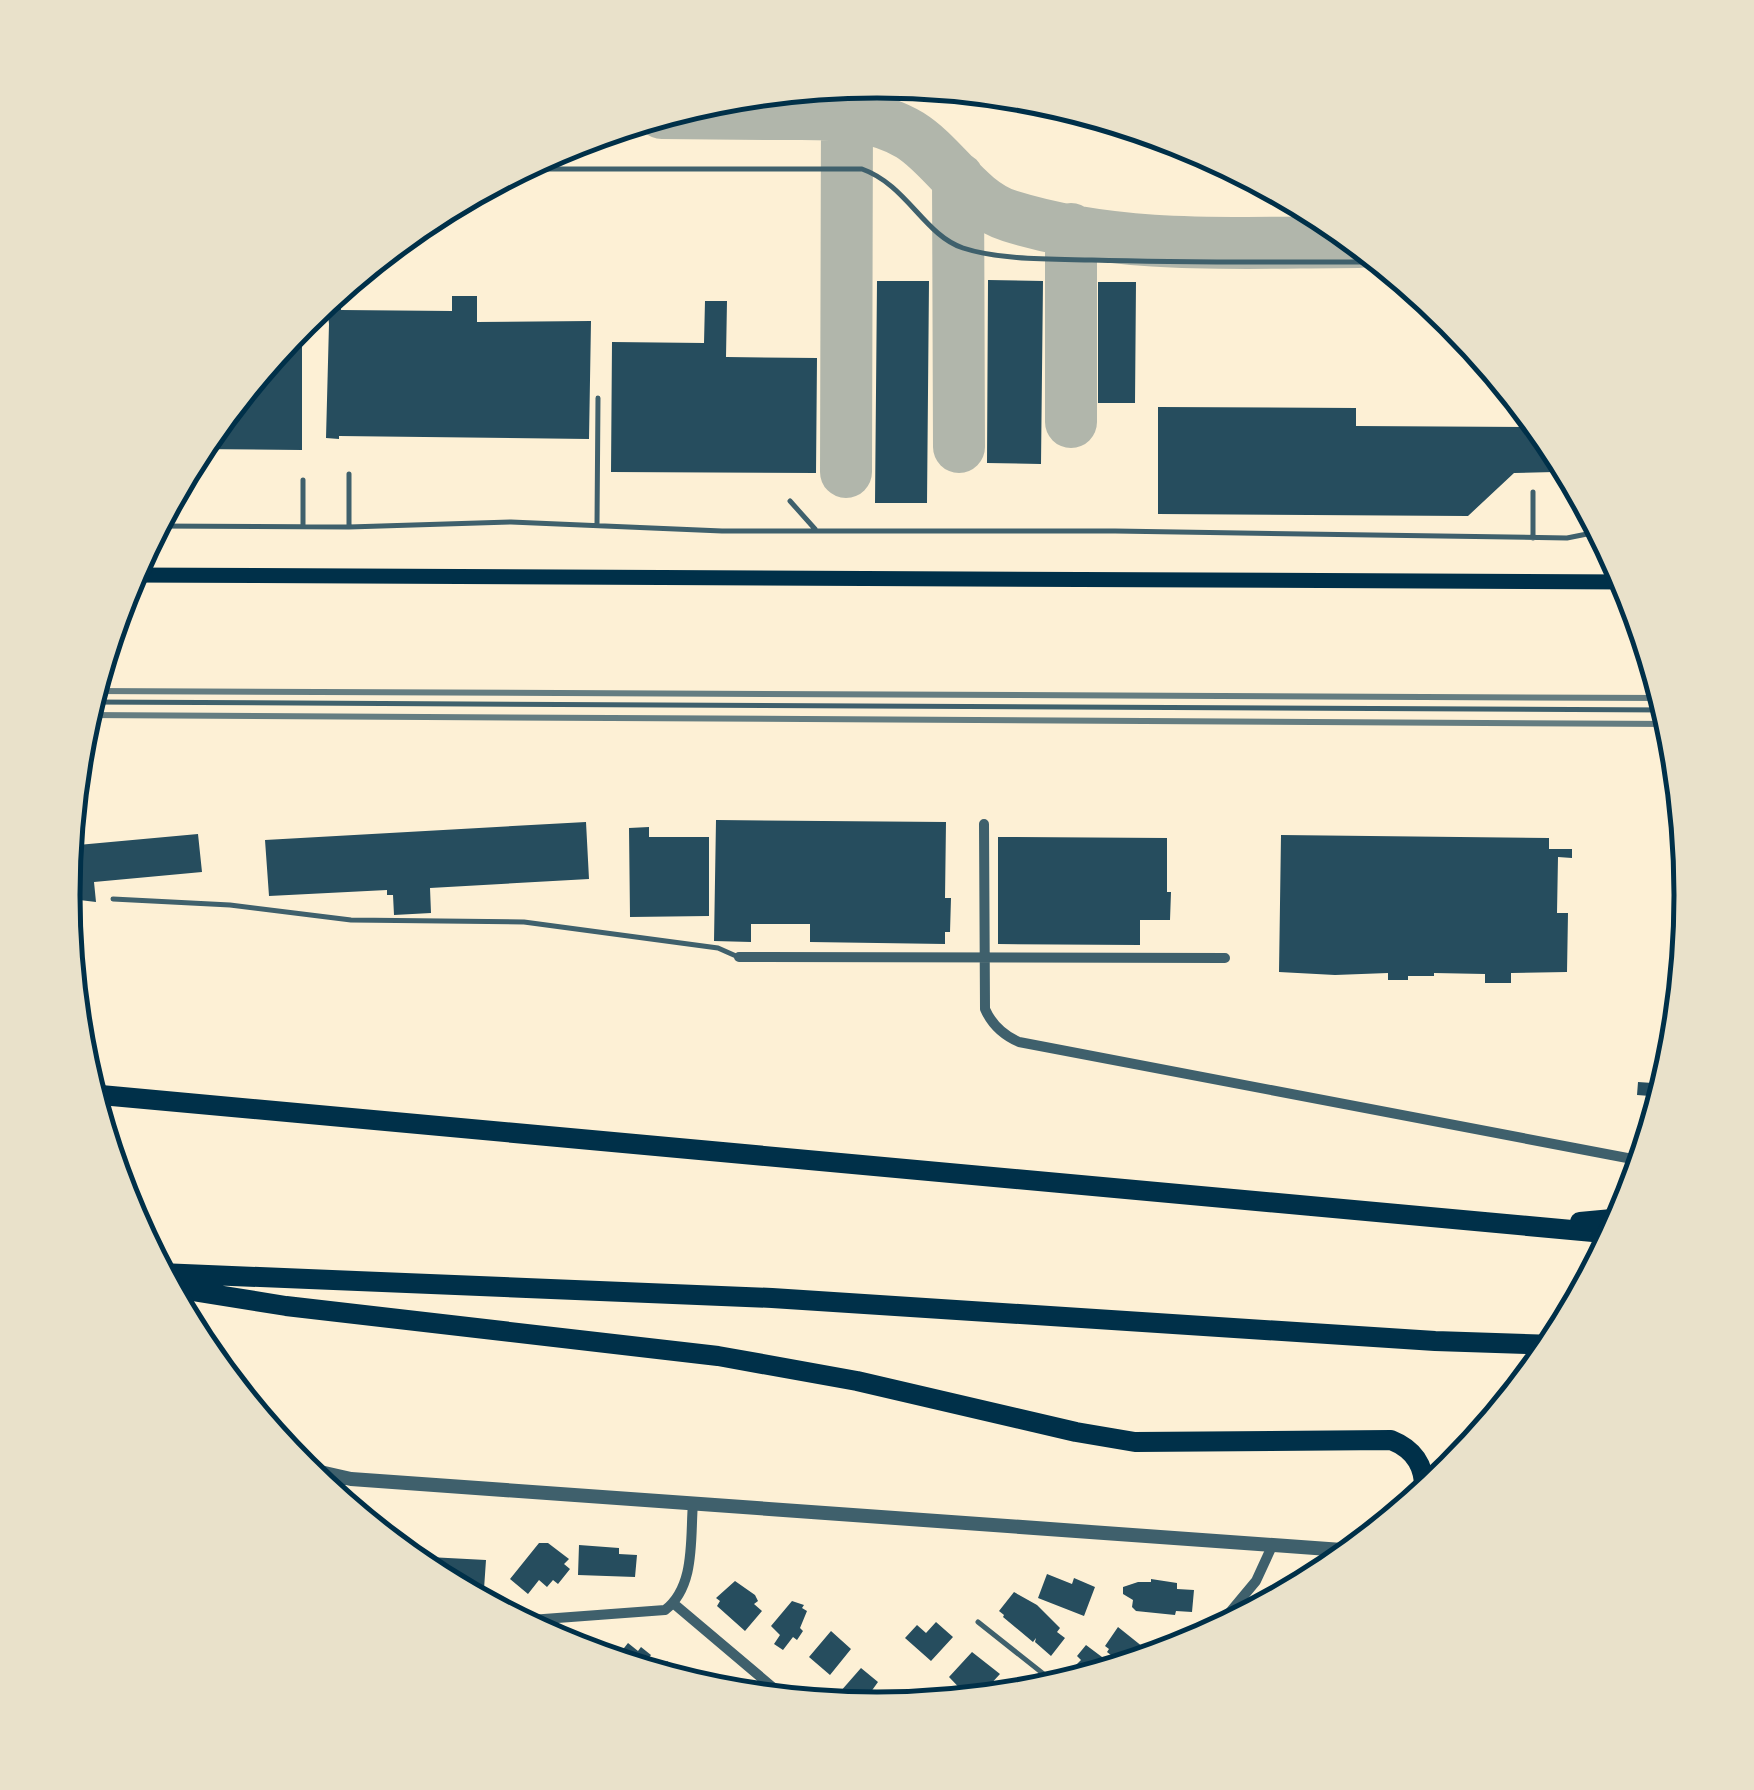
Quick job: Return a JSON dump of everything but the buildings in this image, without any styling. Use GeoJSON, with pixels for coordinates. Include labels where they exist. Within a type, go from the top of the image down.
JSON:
{"type":"FeatureCollection","features":[{"type":"Feature","properties":{"kind":"highway"},"geometry":{"type":"LineString","coordinates":[[106,1095],[1599,1232]]}},
{"type":"Feature","properties":{"kind":"highway"},"geometry":{"type":"LineString","coordinates":[[1534,1226],[1604,1220]]}},
{"type":"Feature","properties":{"kind":"highway"},"geometry":{"type":"LineString","coordinates":[[175,1273],[772,1298],[1535,1344]]}},
{"type":"Feature","properties":{"kind":"highway"},"geometry":{"type":"LineString","coordinates":[[185,1290],[286,1306],[718,1356],[857,1381],[1135,1442],[1392,1440],[1403,1445],[1420,1463],[1422,1476]]}},
{"type":"Feature","properties":{"kind":"main road"},"geometry":{"type":"LineString","coordinates":[[147,576],[1609,582]]}},
{"type":"Feature","properties":{"kind":"street"},"geometry":{"type":"LineString","coordinates":[[984,824],[985,1009],[996,1028],[1019,1042],[1629,1158]]}},
{"type":"Feature","properties":{"kind":"street"},"geometry":{"type":"LineString","coordinates":[[739,957],[1225,958]]}},
{"type":"Feature","properties":{"kind":"street"},"geometry":{"type":"LineString","coordinates":[[330,1474],[351,1479],[1332,1549]]}},
{"type":"Feature","properties":{"kind":"street"},"geometry":{"type":"LineString","coordinates":[[338,1481],[351,1479]]}},
{"type":"Feature","properties":{"kind":"street"},"geometry":{"type":"LineString","coordinates":[[547,1620],[658,1613],[673,1603],[686,1582],[693,1502]]}},
{"type":"Feature","properties":{"kind":"street"},"geometry":{"type":"LineString","coordinates":[[1234,1608],[1256,1581],[1273,1544]]}},
{"type":"Feature","properties":{"kind":"street"},"geometry":{"type":"LineString","coordinates":[[673,1603],[769,1684]]}},
{"type":"Feature","properties":{"kind":"lane"},"geometry":{"type":"LineString","coordinates":[[549,169],[862,168],[897,188],[953,244],[983,252],[1154,262],[1361,262]]}},
{"type":"Feature","properties":{"kind":"lane"},"geometry":{"type":"LineString","coordinates":[[597,526],[598,398]]}},
{"type":"Feature","properties":{"kind":"lane"},"geometry":{"type":"LineString","coordinates":[[349,474],[349,527]]}},
{"type":"Feature","properties":{"kind":"lane"},"geometry":{"type":"LineString","coordinates":[[303,480],[303,526]]}},
{"type":"Feature","properties":{"kind":"lane"},"geometry":{"type":"LineString","coordinates":[[1533,492],[1533,538]]}},
{"type":"Feature","properties":{"kind":"lane"},"geometry":{"type":"LineString","coordinates":[[790,502],[816,530]]}},
{"type":"Feature","properties":{"kind":"lane"},"geometry":{"type":"LineString","coordinates":[[171,526],[349,527],[511,522],[722,530],[1533,538],[1588,534]]}},
{"type":"Feature","properties":{"kind":"lane"},"geometry":{"type":"LineString","coordinates":[[104,702],[1652,710]]}},
{"type":"Feature","properties":{"kind":"lane"},"geometry":{"type":"LineString","coordinates":[[114,898],[230,905],[351,920],[524,922],[718,948],[739,957]]}},
{"type":"Feature","properties":{"kind":"lane"},"geometry":{"type":"LineString","coordinates":[[978,1622],[1045,1674]]}},
{"type":"Feature","properties":{"kind":"taxiway"},"geometry":{"type":"LineString","coordinates":[[720,113],[823,114],[877,121],[923,144],[995,210],[1052,227],[1139,240],[1334,242]]}},
{"type":"Feature","properties":{"kind":"taxiway"},"geometry":{"type":"LineString","coordinates":[[846,472],[847,115]]}},
{"type":"Feature","properties":{"kind":"taxiway"},"geometry":{"type":"LineString","coordinates":[[958,178],[959,447]]}},
{"type":"Feature","properties":{"kind":"taxiway"},"geometry":{"type":"LineString","coordinates":[[1071,229],[1071,422]]}},
{"type":"Feature","properties":{"kind":"railway"},"geometry":{"type":"LineString","coordinates":[[107,691],[1649,698]]}},
{"type":"Feature","properties":{"kind":"railway"},"geometry":{"type":"LineString","coordinates":[[101,715],[1655,724]]}}]}
